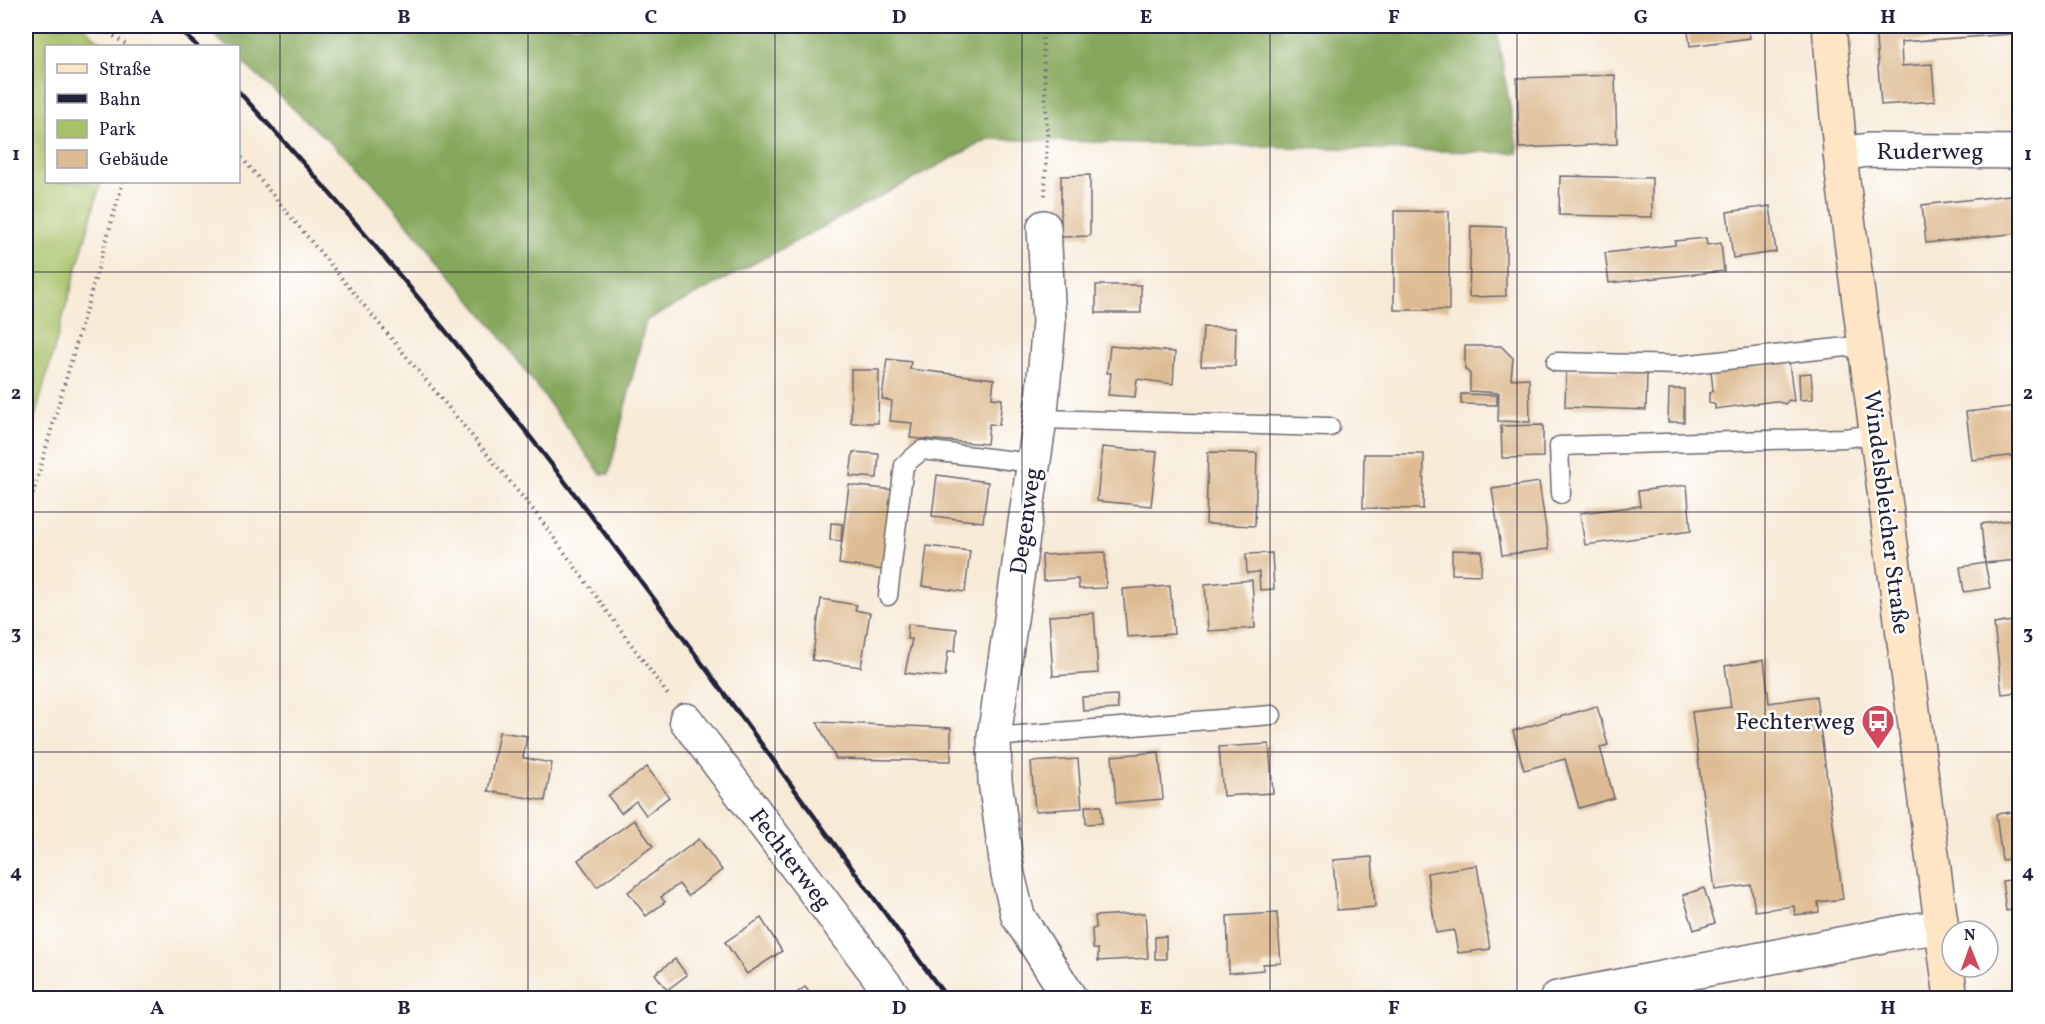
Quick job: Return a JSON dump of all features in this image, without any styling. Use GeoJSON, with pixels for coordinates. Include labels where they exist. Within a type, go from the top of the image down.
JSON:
{"type":"FeatureCollection","features":[{"type":"Feature","properties":{"kind":"main road","name":"Windelsbleicher Straße"},"geometry":{"type":"LineString","coordinates":[[1829,26],[1840,154],[1940,919]]}},
{"type":"Feature","properties":{"kind":"main road","name":"Windelsbleicher Straße"},"geometry":{"type":"LineString","coordinates":[[1948,979],[1951,999]]}},
{"type":"Feature","properties":{"kind":"street","name":"Ruderweg"},"geometry":{"type":"LineString","coordinates":[[1840,154],[1869,150],[2019,152]]}},
{"type":"Feature","properties":{"kind":"street","name":"Degenweg"},"geometry":{"type":"LineString","coordinates":[[1044,227],[1049,322],[1040,419],[994,737],[995,781],[1008,874],[1018,916],[1070,999]]}},
{"type":"Feature","properties":{"kind":"street","name":"Fechterweg"},"geometry":{"type":"LineString","coordinates":[[686,720],[895,999]]}},
{"type":"Feature","properties":{"kind":"street"},"geometry":{"type":"LineString","coordinates":[[1557,999],[1908,931],[1940,927]]}},
{"type":"Feature","properties":{"kind":"lane"},"geometry":{"type":"LineString","coordinates":[[1556,362],[1681,365],[1865,345]]}},
{"type":"Feature","properties":{"kind":"lane"},"geometry":{"type":"LineString","coordinates":[[1040,419],[1330,427]]}},
{"type":"Feature","properties":{"kind":"lane"},"geometry":{"type":"LineString","coordinates":[[1561,494],[1559,446],[1844,438],[1877,434]]}},
{"type":"Feature","properties":{"kind":"lane"},"geometry":{"type":"LineString","coordinates":[[888,596],[904,465],[922,450],[1033,464]]}},
{"type":"Feature","properties":{"kind":"lane"},"geometry":{"type":"LineString","coordinates":[[994,737],[1272,715]]}},
{"type":"Feature","properties":{"kind":"path"},"geometry":{"type":"LineString","coordinates":[[99,26],[127,45]]}},
{"type":"Feature","properties":{"kind":"path"},"geometry":{"type":"LineString","coordinates":[[1042,26],[1047,134],[1044,227]]}},
{"type":"Feature","properties":{"kind":"path"},"geometry":{"type":"LineString","coordinates":[[240,155],[535,512],[686,720]]}},
{"type":"Feature","properties":{"kind":"path"},"geometry":{"type":"LineString","coordinates":[[26,517],[123,183]]}},
{"type":"Feature","properties":{"kind":"green space"},"geometry":{"type":"Polygon","coordinates":[[[26,26],[83,26],[104,45],[45,45],[45,183],[101,183],[26,449],[26,26]]]}},
{"type":"Feature","properties":{"kind":"green space"},"geometry":{"type":"Polygon","coordinates":[[[205,26],[1496,26],[1518,153],[988,139],[646,321],[609,474],[601,474],[491,324],[371,180],[240,60],[240,45],[225,45],[205,26]]]}},
{"type":"Feature","properties":{"kind":"building"},"geometry":{"type":"Polygon","coordinates":[[[1687,26],[1748,26],[1750,38],[1690,46],[1687,26]]]}},
{"type":"Feature","properties":{"kind":"building"},"geometry":{"type":"Polygon","coordinates":[[[1875,26],[2012,26],[2012,34],[1901,42],[1902,66],[1932,64],[1935,101],[1881,105],[1875,26]]]}},
{"type":"Feature","properties":{"kind":"building"},"geometry":{"type":"Polygon","coordinates":[[[1615,75],[1617,144],[1519,148],[1517,78],[1615,75]]]}},
{"type":"Feature","properties":{"kind":"building"},"geometry":{"type":"Polygon","coordinates":[[[1090,175],[1090,236],[1061,237],[1061,176],[1090,175]]]}},
{"type":"Feature","properties":{"kind":"building"},"geometry":{"type":"Polygon","coordinates":[[[1560,176],[1652,178],[1652,217],[1559,215],[1560,176]]]}},
{"type":"Feature","properties":{"kind":"building"},"geometry":{"type":"Polygon","coordinates":[[[2018,194],[2019,233],[1926,243],[1922,205],[2018,194]]]}},
{"type":"Feature","properties":{"kind":"building"},"geometry":{"type":"Polygon","coordinates":[[[1770,206],[1776,252],[1733,258],[1727,212],[1770,206]]]}},
{"type":"Feature","properties":{"kind":"building"},"geometry":{"type":"Polygon","coordinates":[[[1394,211],[1449,211],[1449,310],[1394,310],[1394,211]]]}},
{"type":"Feature","properties":{"kind":"building"},"geometry":{"type":"Polygon","coordinates":[[[1471,226],[1506,227],[1506,296],[1469,297],[1471,226]]]}},
{"type":"Feature","properties":{"kind":"building"},"geometry":{"type":"Polygon","coordinates":[[[1706,238],[1707,245],[1721,243],[1724,271],[1609,283],[1605,253],[1675,245],[1675,241],[1706,238]]]}},
{"type":"Feature","properties":{"kind":"building"},"geometry":{"type":"Polygon","coordinates":[[[1096,285],[1141,285],[1141,313],[1096,313],[1096,285]]]}},
{"type":"Feature","properties":{"kind":"building"},"geometry":{"type":"Polygon","coordinates":[[[1203,327],[1236,328],[1235,366],[1201,366],[1203,327]]]}},
{"type":"Feature","properties":{"kind":"building"},"geometry":{"type":"Polygon","coordinates":[[[1110,346],[1175,352],[1173,384],[1137,379],[1135,397],[1108,395],[1111,373],[1107,373],[1110,346]]]}},
{"type":"Feature","properties":{"kind":"building"},"geometry":{"type":"Polygon","coordinates":[[[1465,346],[1501,346],[1513,358],[1511,379],[1529,378],[1530,422],[1498,421],[1499,393],[1470,391],[1470,374],[1465,369],[1465,346]]]}},
{"type":"Feature","properties":{"kind":"building"},"geometry":{"type":"Polygon","coordinates":[[[887,359],[911,362],[910,369],[994,379],[992,398],[1002,399],[999,425],[989,424],[987,444],[910,438],[912,423],[890,421],[892,401],[882,399],[887,359]]]}},
{"type":"Feature","properties":{"kind":"building"},"geometry":{"type":"Polygon","coordinates":[[[1789,362],[1794,401],[1789,400],[1785,404],[1775,401],[1715,409],[1715,405],[1709,402],[1709,394],[1713,390],[1711,371],[1789,362]]]}},
{"type":"Feature","properties":{"kind":"building"},"geometry":{"type":"Polygon","coordinates":[[[851,370],[879,370],[878,423],[851,423],[851,370]]]}},
{"type":"Feature","properties":{"kind":"building"},"geometry":{"type":"Polygon","coordinates":[[[1566,370],[1647,373],[1646,410],[1565,407],[1566,370]]]}},
{"type":"Feature","properties":{"kind":"building"},"geometry":{"type":"Polygon","coordinates":[[[1811,373],[1813,399],[1800,400],[1799,374],[1811,373]]]}},
{"type":"Feature","properties":{"kind":"building"},"geometry":{"type":"Polygon","coordinates":[[[1669,389],[1684,389],[1684,422],[1668,422],[1669,389]]]}},
{"type":"Feature","properties":{"kind":"building"},"geometry":{"type":"Polygon","coordinates":[[[1461,394],[1497,395],[1497,405],[1461,404],[1461,394]]]}},
{"type":"Feature","properties":{"kind":"building"},"geometry":{"type":"Polygon","coordinates":[[[2019,406],[2019,455],[1972,460],[1966,412],[2019,406]]]}},
{"type":"Feature","properties":{"kind":"building"},"geometry":{"type":"Polygon","coordinates":[[[1543,425],[1543,457],[1502,458],[1501,426],[1543,425]]]}},
{"type":"Feature","properties":{"kind":"building"},"geometry":{"type":"Polygon","coordinates":[[[1102,447],[1157,452],[1151,506],[1097,501],[1102,447]]]}},
{"type":"Feature","properties":{"kind":"building"},"geometry":{"type":"Polygon","coordinates":[[[853,452],[879,454],[877,478],[850,476],[853,452]]]}},
{"type":"Feature","properties":{"kind":"building"},"geometry":{"type":"Polygon","coordinates":[[[1208,452],[1257,453],[1255,526],[1206,524],[1208,452]]]}},
{"type":"Feature","properties":{"kind":"building"},"geometry":{"type":"Polygon","coordinates":[[[1364,454],[1424,454],[1423,509],[1363,508],[1364,454]]]}},
{"type":"Feature","properties":{"kind":"building"},"geometry":{"type":"Polygon","coordinates":[[[937,475],[988,482],[983,522],[932,516],[937,475]]]}},
{"type":"Feature","properties":{"kind":"building"},"geometry":{"type":"Polygon","coordinates":[[[1539,482],[1549,549],[1502,555],[1492,489],[1539,482]]]}},
{"type":"Feature","properties":{"kind":"building"},"geometry":{"type":"Polygon","coordinates":[[[849,485],[894,490],[883,570],[839,564],[849,485]]]}},
{"type":"Feature","properties":{"kind":"building"},"geometry":{"type":"Polygon","coordinates":[[[1687,485],[1691,531],[1585,545],[1580,513],[1640,506],[1638,491],[1687,485]]]}},
{"type":"Feature","properties":{"kind":"building"},"geometry":{"type":"Polygon","coordinates":[[[2019,519],[2019,560],[1985,563],[1981,524],[2019,519]]]}},
{"type":"Feature","properties":{"kind":"building"},"geometry":{"type":"Polygon","coordinates":[[[831,523],[842,524],[841,541],[830,540],[831,523]]]}},
{"type":"Feature","properties":{"kind":"building"},"geometry":{"type":"Polygon","coordinates":[[[927,546],[970,551],[965,592],[922,586],[927,546]]]}},
{"type":"Feature","properties":{"kind":"building"},"geometry":{"type":"Polygon","coordinates":[[[1452,550],[1482,551],[1481,575],[1452,574],[1452,550]]]}},
{"type":"Feature","properties":{"kind":"building"},"geometry":{"type":"Polygon","coordinates":[[[1105,552],[1106,588],[1079,589],[1078,579],[1043,581],[1042,555],[1105,552]]]}},
{"type":"Feature","properties":{"kind":"building"},"geometry":{"type":"Polygon","coordinates":[[[1272,553],[1274,589],[1260,590],[1259,572],[1247,573],[1246,554],[1272,553]]]}},
{"type":"Feature","properties":{"kind":"building"},"geometry":{"type":"Polygon","coordinates":[[[1985,563],[1990,588],[1964,592],[1960,567],[1985,563]]]}},
{"type":"Feature","properties":{"kind":"building"},"geometry":{"type":"Polygon","coordinates":[[[1252,580],[1255,628],[1208,631],[1205,584],[1252,580]]]}},
{"type":"Feature","properties":{"kind":"building"},"geometry":{"type":"Polygon","coordinates":[[[1170,586],[1174,634],[1127,637],[1123,589],[1170,586]]]}},
{"type":"Feature","properties":{"kind":"building"},"geometry":{"type":"Polygon","coordinates":[[[821,599],[857,605],[855,610],[870,613],[861,667],[812,660],[821,599]]]}},
{"type":"Feature","properties":{"kind":"building"},"geometry":{"type":"Polygon","coordinates":[[[1094,613],[1098,673],[1053,676],[1049,616],[1094,613]]]}},
{"type":"Feature","properties":{"kind":"building"},"geometry":{"type":"Polygon","coordinates":[[[2019,620],[2019,692],[2002,694],[1994,624],[2019,620]]]}},
{"type":"Feature","properties":{"kind":"building"},"geometry":{"type":"Polygon","coordinates":[[[908,624],[957,629],[955,651],[948,651],[945,677],[905,673],[912,639],[907,639],[908,624]]]}},
{"type":"Feature","properties":{"kind":"building"},"geometry":{"type":"Polygon","coordinates":[[[1764,660],[1769,703],[1816,696],[1843,899],[1818,902],[1819,912],[1795,915],[1794,906],[1755,911],[1751,885],[1715,890],[1692,712],[1731,707],[1725,666],[1764,660]]]}},
{"type":"Feature","properties":{"kind":"building"},"geometry":{"type":"Polygon","coordinates":[[[1117,695],[1118,709],[1083,711],[1082,697],[1117,695]]]}},
{"type":"Feature","properties":{"kind":"building"},"geometry":{"type":"Polygon","coordinates":[[[1597,706],[1608,745],[1600,747],[1614,798],[1579,808],[1565,759],[1524,770],[1513,731],[1597,706]]]}},
{"type":"Feature","properties":{"kind":"building"},"geometry":{"type":"Polygon","coordinates":[[[817,722],[951,728],[951,761],[836,759],[817,722]]]}},
{"type":"Feature","properties":{"kind":"building"},"geometry":{"type":"Polygon","coordinates":[[[499,732],[527,736],[523,758],[552,763],[545,801],[488,791],[499,732]]]}},
{"type":"Feature","properties":{"kind":"building"},"geometry":{"type":"Polygon","coordinates":[[[1269,744],[1273,793],[1223,796],[1219,747],[1269,744]]]}},
{"type":"Feature","properties":{"kind":"building"},"geometry":{"type":"Polygon","coordinates":[[[1159,752],[1163,799],[1116,803],[1112,756],[1159,752]]]}},
{"type":"Feature","properties":{"kind":"building"},"geometry":{"type":"Polygon","coordinates":[[[1078,759],[1082,808],[1035,811],[1031,762],[1078,759]]]}},
{"type":"Feature","properties":{"kind":"building"},"geometry":{"type":"Polygon","coordinates":[[[647,767],[669,797],[646,815],[636,801],[621,813],[608,796],[647,767]]]}},
{"type":"Feature","properties":{"kind":"building"},"geometry":{"type":"Polygon","coordinates":[[[1085,806],[1101,806],[1102,823],[1086,824],[1085,806]]]}},
{"type":"Feature","properties":{"kind":"building"},"geometry":{"type":"Polygon","coordinates":[[[2019,811],[2019,858],[2002,860],[1996,814],[2019,811]]]}},
{"type":"Feature","properties":{"kind":"building"},"geometry":{"type":"Polygon","coordinates":[[[634,820],[653,846],[597,887],[578,860],[634,820]]]}},
{"type":"Feature","properties":{"kind":"building"},"geometry":{"type":"Polygon","coordinates":[[[699,839],[722,870],[688,896],[679,884],[661,897],[665,902],[646,916],[628,892],[699,839]]]}},
{"type":"Feature","properties":{"kind":"building"},"geometry":{"type":"Polygon","coordinates":[[[1372,857],[1375,907],[1337,910],[1333,860],[1372,857]]]}},
{"type":"Feature","properties":{"kind":"building"},"geometry":{"type":"Polygon","coordinates":[[[1477,865],[1490,949],[1458,953],[1454,930],[1436,933],[1427,873],[1477,865]]]}},
{"type":"Feature","properties":{"kind":"building"},"geometry":{"type":"Polygon","coordinates":[[[2019,879],[2019,909],[2006,911],[2002,881],[2019,879]]]}},
{"type":"Feature","properties":{"kind":"building"},"geometry":{"type":"Polygon","coordinates":[[[1704,888],[1715,923],[1694,930],[1683,895],[1704,888]]]}},
{"type":"Feature","properties":{"kind":"building"},"geometry":{"type":"Polygon","coordinates":[[[1145,913],[1148,958],[1098,961],[1098,949],[1093,949],[1092,929],[1096,928],[1095,916],[1145,913]]]}},
{"type":"Feature","properties":{"kind":"building"},"geometry":{"type":"Polygon","coordinates":[[[1277,913],[1281,963],[1263,964],[1263,970],[1229,973],[1227,916],[1277,913]]]}},
{"type":"Feature","properties":{"kind":"building"},"geometry":{"type":"Polygon","coordinates":[[[761,918],[782,951],[747,974],[725,942],[761,918]]]}},
{"type":"Feature","properties":{"kind":"building"},"geometry":{"type":"Polygon","coordinates":[[[1166,936],[1166,959],[1155,959],[1155,937],[1166,936]]]}},
{"type":"Feature","properties":{"kind":"building"},"geometry":{"type":"Polygon","coordinates":[[[675,959],[687,975],[667,990],[655,974],[675,959]]]}},
{"type":"Feature","properties":{"kind":"building"},"geometry":{"type":"Polygon","coordinates":[[[805,987],[814,998],[790,998],[805,987]]]}},
{"type":"Feature","properties":{"kind":"railway"},"geometry":{"type":"LineString","coordinates":[[177,26],[196,45]]}},
{"type":"Feature","properties":{"kind":"railway"},"geometry":{"type":"LineString","coordinates":[[240,93],[334,199],[518,421],[692,650],[947,998]]}},
{"type":"Feature","properties":{"kind":"place","name":"Fechterweg"},"geometry":{"type":"Point","coordinates":[1878,750]}}]}
